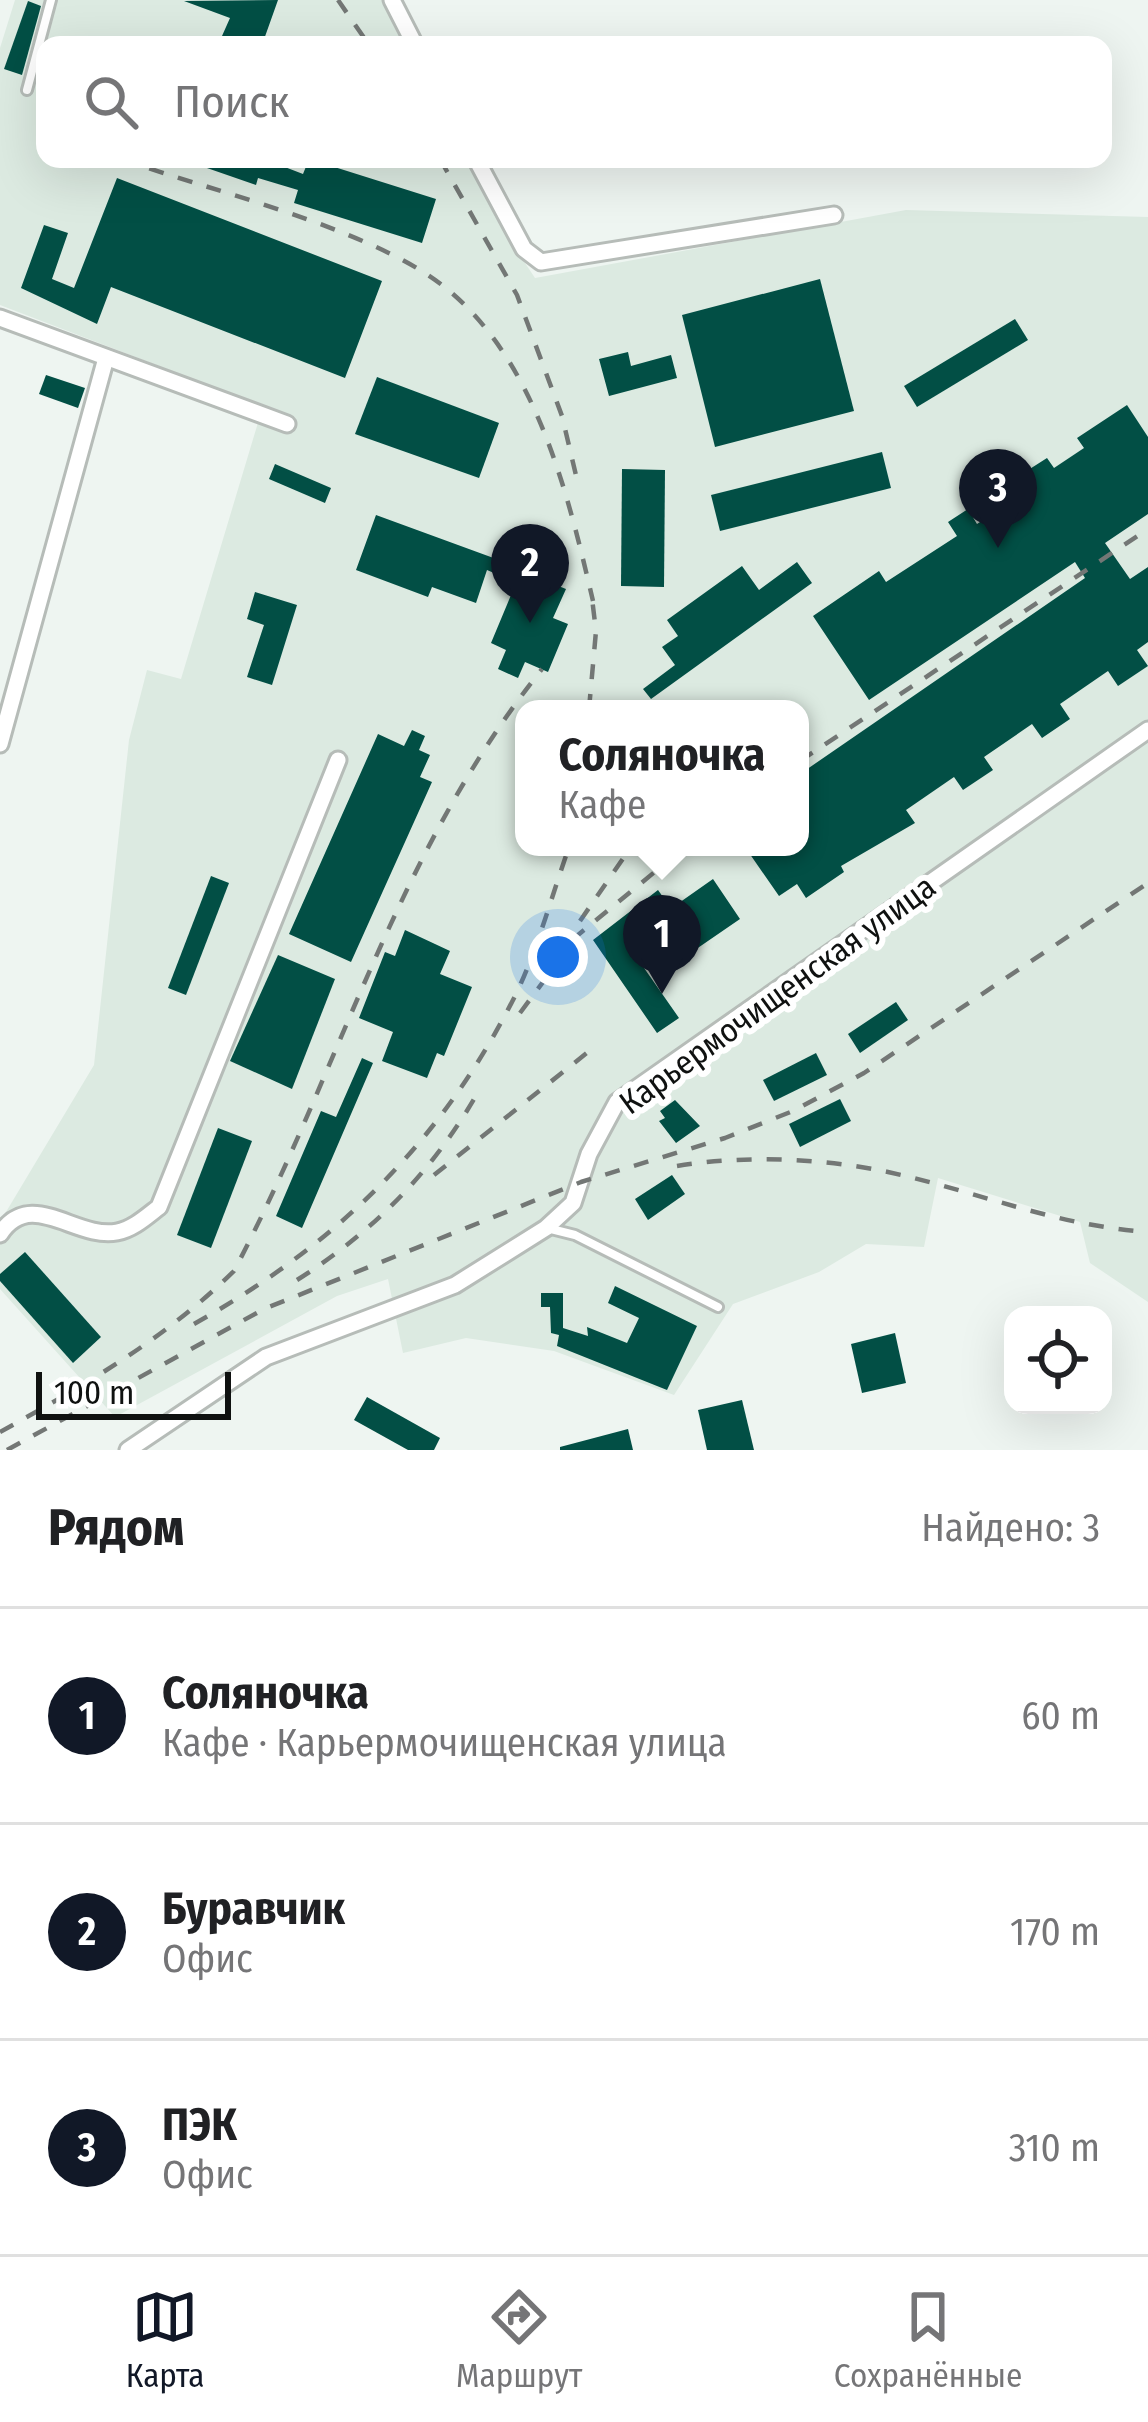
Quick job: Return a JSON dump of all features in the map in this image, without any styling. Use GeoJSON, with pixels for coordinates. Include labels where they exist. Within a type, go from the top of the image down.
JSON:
{"type":"FeatureCollection","features":[{"type":"Feature","properties":{"kind":"street"},"geometry":{"type":"LineString","coordinates":[[392,0],[411,36]]}},
{"type":"Feature","properties":{"kind":"street"},"geometry":{"type":"LineString","coordinates":[[481,168],[524,249],[541,262],[834,215]]}},
{"type":"Feature","properties":{"kind":"street"},"geometry":{"type":"LineString","coordinates":[[0,318],[287,424]]}},
{"type":"Feature","properties":{"kind":"street"},"geometry":{"type":"LineString","coordinates":[[0,744],[106,358]]}},
{"type":"Feature","properties":{"kind":"street","name":"Карьермочищенская улица"},"geometry":{"type":"LineString","coordinates":[[128,1450],[266,1357],[455,1286],[546,1228],[573,1203],[589,1154],[617,1102],[1148,730]]}},
{"type":"Feature","properties":{"kind":"street"},"geometry":{"type":"LineString","coordinates":[[0,1234],[24,1215],[50,1214],[81,1228],[113,1233],[159,1207],[338,760]]}},
{"type":"Feature","properties":{"kind":"lane"},"geometry":{"type":"LineString","coordinates":[[41,36],[51,0]]}},
{"type":"Feature","properties":{"kind":"lane"},"geometry":{"type":"LineString","coordinates":[[27,90],[36,56]]}},
{"type":"Feature","properties":{"kind":"lane"},"geometry":{"type":"LineString","coordinates":[[546,1228],[575,1235],[718,1307]]}},
{"type":"Feature","properties":{"kind":"shaded area"},"geometry":{"type":"Polygon","coordinates":[[[15,0],[387,0],[405,36],[36,36],[36,168],[471,168],[535,278],[906,210],[1148,217],[1148,1302],[1090,1263],[1080,1222],[938,1178],[924,1247],[866,1244],[819,1272],[733,1304],[674,1395],[554,1351],[466,1338],[403,1353],[388,1279],[337,1296],[115,1417],[0,1289],[0,1222],[94,1065],[129,740],[147,670],[181,679],[263,406],[0,305],[0,48],[15,0]]]}},
{"type":"Feature","properties":{"kind":"building"},"geometry":{"type":"Polygon","coordinates":[[[278,0],[265,36],[222,36],[230,18],[184,1],[278,0]]]}},
{"type":"Feature","properties":{"kind":"building"},"geometry":{"type":"Polygon","coordinates":[[[28,1],[41,6],[22,75],[4,69],[28,1]]]}},
{"type":"Feature","properties":{"kind":"building"},"geometry":{"type":"Polygon","coordinates":[[[207,168],[287,168],[303,174],[305,168],[338,168],[436,199],[422,243],[294,203],[298,190],[258,178],[256,185],[207,168]]]}},
{"type":"Feature","properties":{"kind":"building"},"geometry":{"type":"Polygon","coordinates":[[[117,178],[382,281],[345,378],[111,287],[97,324],[21,288],[44,225],[68,233],[52,279],[74,288],[117,178]]]}},
{"type":"Feature","properties":{"kind":"building"},"geometry":{"type":"Polygon","coordinates":[[[820,279],[854,411],[715,447],[682,315],[820,279]]]}},
{"type":"Feature","properties":{"kind":"building"},"geometry":{"type":"Polygon","coordinates":[[[1015,319],[1028,340],[917,407],[904,386],[1015,319]]]}},
{"type":"Feature","properties":{"kind":"building"},"geometry":{"type":"Polygon","coordinates":[[[628,352],[631,366],[671,355],[677,378],[609,396],[599,359],[628,352]]]}},
{"type":"Feature","properties":{"kind":"building"},"geometry":{"type":"Polygon","coordinates":[[[46,375],[85,388],[78,408],[39,394],[46,375]]]}},
{"type":"Feature","properties":{"kind":"building"},"geometry":{"type":"Polygon","coordinates":[[[377,377],[499,423],[479,478],[355,434],[377,377]]]}},
{"type":"Feature","properties":{"kind":"building"},"geometry":{"type":"Polygon","coordinates":[[[1127,405],[1148,437],[1148,514],[1105,543],[1130,579],[1148,567],[1148,642],[1137,650],[1148,666],[1118,686],[1108,671],[1060,704],[1070,719],[1042,738],[1032,724],[984,757],[993,770],[963,790],[954,777],[906,810],[915,823],[841,866],[844,872],[806,898],[797,884],[779,896],[751,856],[809,856],[809,768],[1085,578],[1075,562],[869,700],[813,616],[879,571],[886,582],[957,536],[948,522],[968,509],[977,524],[1017,498],[1008,483],[1047,458],[1054,468],[1084,448],[1077,438],[1127,405]]]}},
{"type":"Feature","properties":{"kind":"building"},"geometry":{"type":"Polygon","coordinates":[[[882,452],[891,488],[720,531],[711,495],[882,452]]]}},
{"type":"Feature","properties":{"kind":"building"},"geometry":{"type":"Polygon","coordinates":[[[275,464],[331,488],[325,503],[269,479],[275,464]]]}},
{"type":"Feature","properties":{"kind":"building"},"geometry":{"type":"Polygon","coordinates":[[[622,469],[665,470],[664,587],[621,586],[622,469]]]}},
{"type":"Feature","properties":{"kind":"building"},"geometry":{"type":"Polygon","coordinates":[[[376,515],[499,560],[494,573],[487,570],[476,603],[432,587],[428,597],[356,570],[376,515]]]}},
{"type":"Feature","properties":{"kind":"building"},"geometry":{"type":"Polygon","coordinates":[[[797,562],[812,583],[651,699],[643,689],[675,665],[662,647],[678,636],[667,620],[742,566],[759,590],[797,562]]]}},
{"type":"Feature","properties":{"kind":"building"},"geometry":{"type":"Polygon","coordinates":[[[521,571],[566,589],[553,618],[568,624],[548,672],[525,662],[518,678],[498,669],[506,650],[491,643],[521,571]]]}},
{"type":"Feature","properties":{"kind":"building"},"geometry":{"type":"Polygon","coordinates":[[[255,592],[297,605],[272,685],[247,677],[264,625],[247,619],[255,592]]]}},
{"type":"Feature","properties":{"kind":"building"},"geometry":{"type":"Polygon","coordinates":[[[412,730],[425,736],[419,750],[430,755],[420,777],[432,782],[351,962],[289,934],[378,734],[404,746],[412,730]]]}},
{"type":"Feature","properties":{"kind":"building"},"geometry":{"type":"Polygon","coordinates":[[[211,876],[229,883],[186,995],[168,988],[211,876]]]}},
{"type":"Feature","properties":{"kind":"building"},"geometry":{"type":"Polygon","coordinates":[[[713,879],[740,919],[689,954],[682,944],[696,934],[676,905],[713,879]]]}},
{"type":"Feature","properties":{"kind":"building"},"geometry":{"type":"Polygon","coordinates":[[[658,890],[673,911],[628,945],[679,1018],[657,1033],[593,940],[658,890]]]}},
{"type":"Feature","properties":{"kind":"building"},"geometry":{"type":"Polygon","coordinates":[[[405,930],[450,951],[440,974],[472,987],[444,1056],[437,1053],[427,1078],[382,1061],[393,1032],[359,1018],[385,952],[395,956],[405,930]]]}},
{"type":"Feature","properties":{"kind":"building"},"geometry":{"type":"Polygon","coordinates":[[[278,955],[335,979],[292,1089],[230,1061],[278,955]]]}},
{"type":"Feature","properties":{"kind":"building"},"geometry":{"type":"Polygon","coordinates":[[[896,1002],[908,1020],[860,1053],[848,1034],[896,1002]]]}},
{"type":"Feature","properties":{"kind":"building"},"geometry":{"type":"Polygon","coordinates":[[[816,1053],[827,1075],[774,1101],[763,1080],[816,1053]]]}},
{"type":"Feature","properties":{"kind":"building"},"geometry":{"type":"Polygon","coordinates":[[[362,1058],[373,1063],[302,1228],[276,1216],[321,1111],[336,1117],[362,1058]]]}},
{"type":"Feature","properties":{"kind":"building"},"geometry":{"type":"Polygon","coordinates":[[[840,1099],[851,1121],[800,1147],[789,1124],[840,1099]]]}},
{"type":"Feature","properties":{"kind":"building"},"geometry":{"type":"Polygon","coordinates":[[[675,1100],[700,1126],[676,1143],[659,1121],[665,1118],[660,1111],[675,1100]]]}},
{"type":"Feature","properties":{"kind":"building"},"geometry":{"type":"Polygon","coordinates":[[[218,1128],[252,1141],[211,1248],[177,1235],[218,1128]]]}},
{"type":"Feature","properties":{"kind":"building"},"geometry":{"type":"Polygon","coordinates":[[[672,1175],[685,1194],[648,1220],[635,1199],[672,1175]]]}},
{"type":"Feature","properties":{"kind":"building"},"geometry":{"type":"Polygon","coordinates":[[[25,1252],[101,1337],[73,1363],[0,1281],[0,1274],[25,1252]]]}},
{"type":"Feature","properties":{"kind":"building"},"geometry":{"type":"Polygon","coordinates":[[[615,1286],[697,1326],[667,1390],[557,1346],[559,1335],[551,1333],[550,1307],[541,1307],[541,1293],[563,1293],[563,1328],[588,1336],[587,1327],[627,1343],[639,1318],[608,1303],[615,1286]]]}},
{"type":"Feature","properties":{"kind":"building"},"geometry":{"type":"Polygon","coordinates":[[[895,1333],[906,1383],[862,1393],[851,1344],[895,1333]]]}},
{"type":"Feature","properties":{"kind":"building"},"geometry":{"type":"Polygon","coordinates":[[[367,1397],[440,1438],[434,1450],[408,1450],[354,1420],[367,1397]]]}},
{"type":"Feature","properties":{"kind":"building"},"geometry":{"type":"Polygon","coordinates":[[[742,1400],[754,1450],[707,1450],[698,1410],[742,1400]]]}},
{"type":"Feature","properties":{"kind":"building"},"geometry":{"type":"Polygon","coordinates":[[[628,1429],[633,1450],[560,1450],[560,1447],[628,1429]]]}},
{"type":"Feature","properties":{"kind":"railway"},"geometry":{"type":"LineString","coordinates":[[338,0],[363,36]]}},
{"type":"Feature","properties":{"kind":"railway"},"geometry":{"type":"LineString","coordinates":[[149,168],[352,236],[420,270],[458,299],[490,334],[538,418],[556,463],[593,601]]}},
{"type":"Feature","properties":{"kind":"railway"},"geometry":{"type":"LineString","coordinates":[[445,168],[517,295],[562,416],[579,488]]}},
{"type":"Feature","properties":{"kind":"railway"},"geometry":{"type":"LineString","coordinates":[[809,755],[1148,529]]}},
{"type":"Feature","properties":{"kind":"railway"},"geometry":{"type":"LineString","coordinates":[[590,700],[596,631],[591,590]]}},
{"type":"Feature","properties":{"kind":"railway"},"geometry":{"type":"LineString","coordinates":[[519,700],[542,669]]}},
{"type":"Feature","properties":{"kind":"railway"},"geometry":{"type":"LineString","coordinates":[[0,1432],[152,1339],[234,1271],[409,886],[447,812],[515,706]]}},
{"type":"Feature","properties":{"kind":"railway"},"geometry":{"type":"LineString","coordinates":[[194,1324],[294,1260],[339,1223],[381,1184],[455,1097],[516,994],[566,856]]}},
{"type":"Feature","properties":{"kind":"railway"},"geometry":{"type":"LineString","coordinates":[[580,921],[625,856]]}},
{"type":"Feature","properties":{"kind":"railway"},"geometry":{"type":"LineString","coordinates":[[520,1013],[578,935],[674,856]]}},
{"type":"Feature","properties":{"kind":"railway"},"geometry":{"type":"LineString","coordinates":[[7,1450],[264,1309],[581,1182],[725,1138],[793,1111],[864,1073],[1148,883]]}},
{"type":"Feature","properties":{"kind":"railway"},"geometry":{"type":"LineString","coordinates":[[434,1175],[598,1044]]}},
{"type":"Feature","properties":{"kind":"railway"},"geometry":{"type":"LineString","coordinates":[[297,1280],[353,1240],[401,1196],[444,1145],[481,1087]]}},
{"type":"Feature","properties":{"kind":"railway"},"geometry":{"type":"LineString","coordinates":[[677,1166],[756,1159],[837,1164],[922,1180],[1080,1222],[1148,1232]]}},
{"type":"Feature","properties":{"kind":"place","name":"ПЭК"},"geometry":{"type":"Point","coordinates":[998,548]}},
{"type":"Feature","properties":{"kind":"place","name":"Буравчик"},"geometry":{"type":"Point","coordinates":[530,623]}},
{"type":"Feature","properties":{"kind":"place","name":"Соляночка"},"geometry":{"type":"Point","coordinates":[662,994]}}]}
